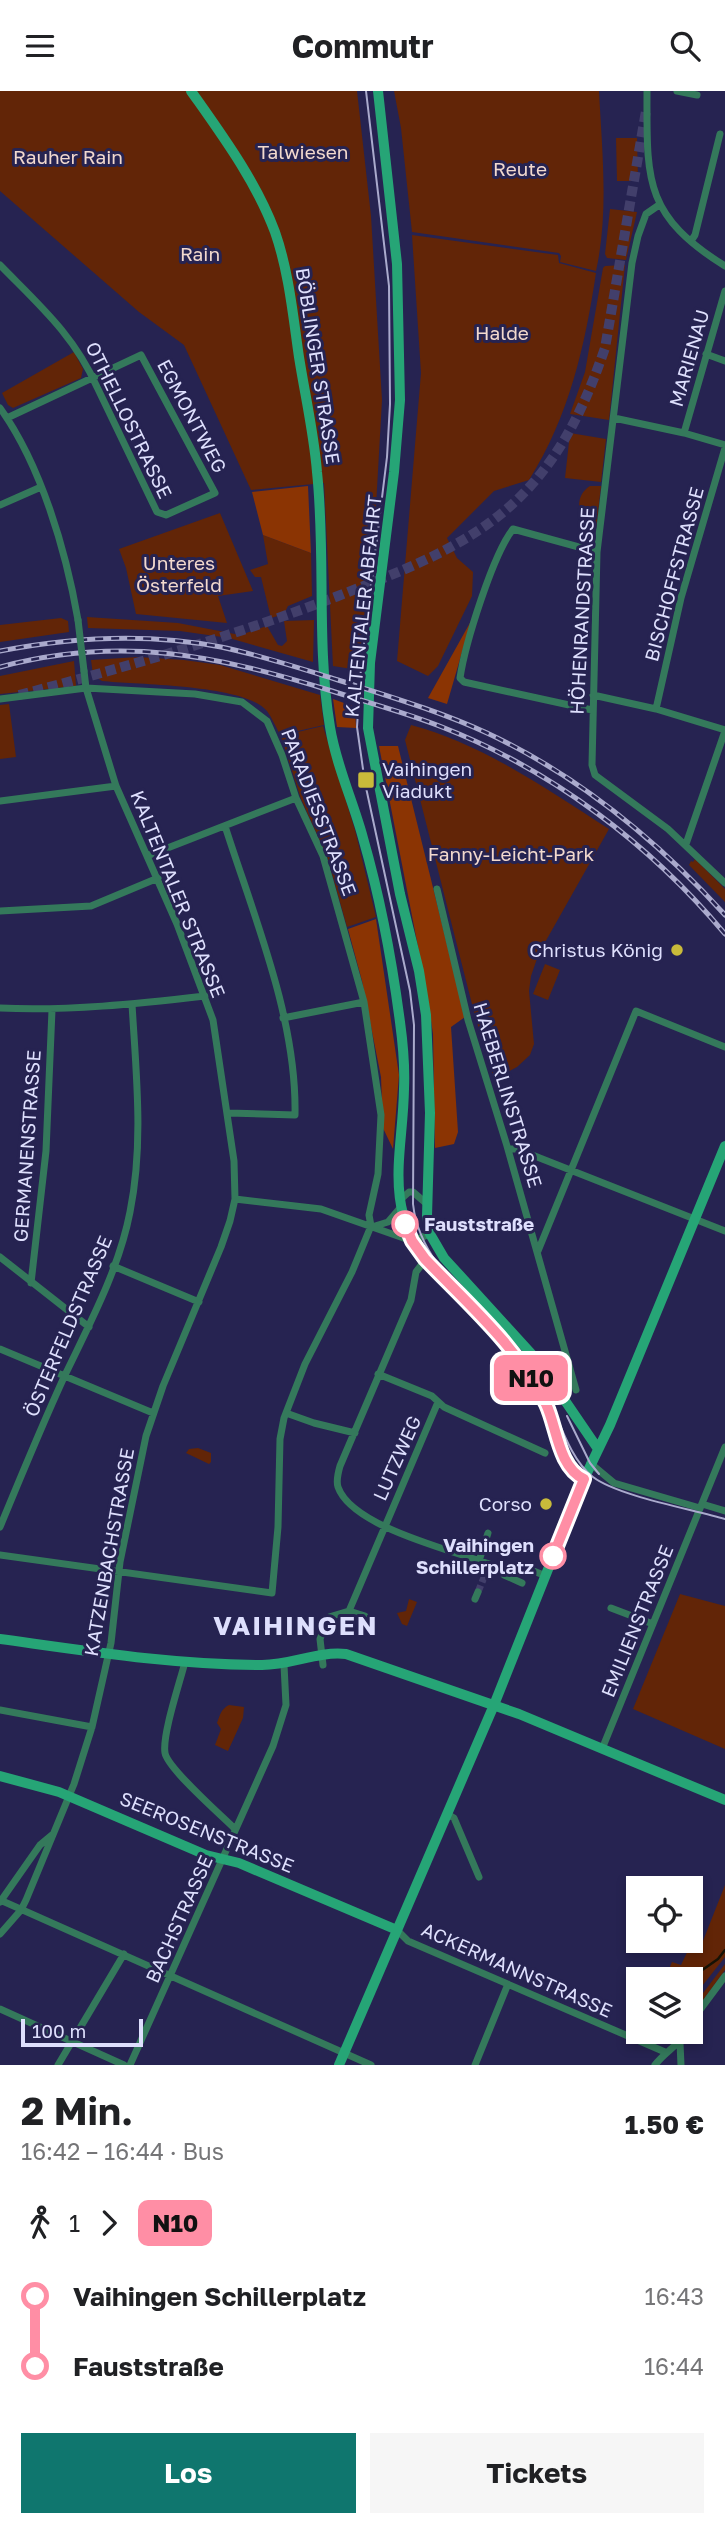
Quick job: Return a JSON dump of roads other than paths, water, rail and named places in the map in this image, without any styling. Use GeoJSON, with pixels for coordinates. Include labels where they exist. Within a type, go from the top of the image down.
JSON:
{"type":"FeatureCollection","features":[{"type":"Feature","properties":{"kind":"main road","name":"BÖBLINGER STRASSE"},"geometry":{"type":"LineString","coordinates":[[191,91],[220,132],[260,198],[285,270],[317,472],[323,670],[333,745],[357,815],[373,877],[400,1022],[405,1088],[398,1169],[399,1205],[412,1241],[425,1259],[518,1358],[545,1403],[570,1469],[584,1479]]}},
{"type":"Feature","properties":{"kind":"main road","name":"KALTENTALER ABFAHRT"},"geometry":{"type":"LineString","coordinates":[[378,91],[396,253],[400,400],[394,472],[370,663],[368,728],[426,1015],[430,1113],[427,1204],[430,1234]]}},
{"type":"Feature","properties":{"kind":"main road"},"geometry":{"type":"LineString","coordinates":[[339,2065],[494,1705],[590,1463],[610,1425],[725,1146]]}},
{"type":"Feature","properties":{"kind":"main road"},"geometry":{"type":"LineString","coordinates":[[430,1234],[444,1258],[538,1361],[598,1449]]}},
{"type":"Feature","properties":{"kind":"main road"},"geometry":{"type":"LineString","coordinates":[[0,1639],[185,1662],[284,1665],[346,1654],[404,1678],[494,1705],[725,1800]]}},
{"type":"Feature","properties":{"kind":"main road","name":"SEEROSENSTRASSE"},"geometry":{"type":"LineString","coordinates":[[0,1776],[69,1796],[182,1845],[222,1860],[239,1863],[397,1930]]}},
{"type":"Feature","properties":{"kind":"street"},"geometry":{"type":"LineString","coordinates":[[647,91],[649,176],[659,205],[691,241],[725,266]]}},
{"type":"Feature","properties":{"kind":"street"},"geometry":{"type":"LineString","coordinates":[[677,91],[698,95]]}},
{"type":"Feature","properties":{"kind":"street"},"geometry":{"type":"LineString","coordinates":[[691,241],[695,235],[720,134]]}},
{"type":"Feature","properties":{"kind":"street","name":"HÖHENRANDSTRASSE"},"geometry":{"type":"LineString","coordinates":[[659,205],[646,214],[632,263],[597,552],[592,765],[596,775],[686,844],[725,883]]}},
{"type":"Feature","properties":{"kind":"street","name":"OTHELLOSTRASSE"},"geometry":{"type":"LineString","coordinates":[[0,265],[66,333],[93,378],[157,512],[166,515],[215,493]]}},
{"type":"Feature","properties":{"kind":"street","name":"MARIENAU"},"geometry":{"type":"LineString","coordinates":[[684,433],[725,291]]}},
{"type":"Feature","properties":{"kind":"street"},"geometry":{"type":"LineString","coordinates":[[706,354],[725,361]]}},
{"type":"Feature","properties":{"kind":"street","name":"EGMONTWEG"},"geometry":{"type":"LineString","coordinates":[[93,378],[141,355],[215,493]]}},
{"type":"Feature","properties":{"kind":"street"},"geometry":{"type":"LineString","coordinates":[[7,418],[93,378]]}},
{"type":"Feature","properties":{"kind":"street","name":"KALTENTALER STRASSE"},"geometry":{"type":"LineString","coordinates":[[0,408],[53,515],[78,619],[86,688],[116,786],[158,878],[213,1020],[234,1161],[234,1199]]}},
{"type":"Feature","properties":{"kind":"street"},"geometry":{"type":"LineString","coordinates":[[614,418],[684,433],[725,446]]}},
{"type":"Feature","properties":{"kind":"street","name":"BISCHOFFSTRASSE"},"geometry":{"type":"LineString","coordinates":[[656,709],[681,598],[725,446]]}},
{"type":"Feature","properties":{"kind":"street"},"geometry":{"type":"LineString","coordinates":[[0,505],[41,487]]}},
{"type":"Feature","properties":{"kind":"street"},"geometry":{"type":"LineString","coordinates":[[592,710],[464,682],[460,678],[480,605],[513,529],[597,552]]}},
{"type":"Feature","properties":{"kind":"street","name":"PARADIESSTRASSE"},"geometry":{"type":"LineString","coordinates":[[0,699],[86,688],[195,694],[242,702],[267,721],[296,798],[323,856],[364,1002],[381,1115],[378,1174],[369,1215],[373,1226]]}},
{"type":"Feature","properties":{"kind":"street"},"geometry":{"type":"LineString","coordinates":[[593,695],[656,709],[725,730],[686,844]]}},
{"type":"Feature","properties":{"kind":"street"},"geometry":{"type":"LineString","coordinates":[[0,801],[116,786]]}},
{"type":"Feature","properties":{"kind":"street"},"geometry":{"type":"LineString","coordinates":[[147,856],[296,798]]}},
{"type":"Feature","properties":{"kind":"street"},"geometry":{"type":"LineString","coordinates":[[225,826],[274,979],[295,1095],[295,1115],[228,1113]]}},
{"type":"Feature","properties":{"kind":"street"},"geometry":{"type":"LineString","coordinates":[[0,911],[91,907],[158,878]]}},
{"type":"Feature","properties":{"kind":"street","name":"HAEBERLINSTRASSE"},"geometry":{"type":"LineString","coordinates":[[437,889],[468,1020],[508,1149],[576,1389]]}},
{"type":"Feature","properties":{"kind":"street"},"geometry":{"type":"LineString","coordinates":[[0,1008],[52,1010],[205,996]]}},
{"type":"Feature","properties":{"kind":"street"},"geometry":{"type":"LineString","coordinates":[[283,1018],[364,1002]]}},
{"type":"Feature","properties":{"kind":"street","name":"ÖSTERFELDSTRASSE"},"geometry":{"type":"LineString","coordinates":[[0,1527],[89,1327],[130,1214],[138,1160],[132,1004]]}},
{"type":"Feature","properties":{"kind":"street","name":"GERMANENSTRASSE"},"geometry":{"type":"LineString","coordinates":[[31,1283],[46,1151],[52,1010]]}},
{"type":"Feature","properties":{"kind":"street"},"geometry":{"type":"LineString","coordinates":[[537,1251],[636,1011],[725,1047]]}},
{"type":"Feature","properties":{"kind":"street"},"geometry":{"type":"LineString","coordinates":[[508,1149],[517,1149],[725,1231]]}},
{"type":"Feature","properties":{"kind":"street"},"geometry":{"type":"LineString","coordinates":[[373,1226],[388,1222],[404,1196],[413,1192],[427,1204]]}},
{"type":"Feature","properties":{"kind":"street"},"geometry":{"type":"LineString","coordinates":[[234,1199],[321,1209],[412,1241],[430,1234]]}},
{"type":"Feature","properties":{"kind":"street","name":"KATZENBACHSTRASSE"},"geometry":{"type":"LineString","coordinates":[[0,1934],[21,1910],[69,1796],[92,1727],[109,1654],[131,1499],[153,1413],[230,1221],[234,1199]]}},
{"type":"Feature","properties":{"kind":"street"},"geometry":{"type":"LineString","coordinates":[[0,1555],[272,1593],[278,1528],[280,1440],[286,1413],[310,1353],[373,1226]]}},
{"type":"Feature","properties":{"kind":"street"},"geometry":{"type":"LineString","coordinates":[[0,1257],[89,1327]]}},
{"type":"Feature","properties":{"kind":"street"},"geometry":{"type":"LineString","coordinates":[[425,1259],[416,1272],[411,1300],[340,1466],[337,1486],[358,1513],[384,1526],[505,1571]]}},
{"type":"Feature","properties":{"kind":"street"},"geometry":{"type":"LineString","coordinates":[[113,1266],[199,1302]]}},
{"type":"Feature","properties":{"kind":"street"},"geometry":{"type":"LineString","coordinates":[[0,1349],[153,1413]]}},
{"type":"Feature","properties":{"kind":"street"},"geometry":{"type":"LineString","coordinates":[[379,1374],[432,1396],[444,1407],[545,1453]]}},
{"type":"Feature","properties":{"kind":"street","name":"LUTZWEG"},"geometry":{"type":"LineString","coordinates":[[349,1611],[438,1402]]}},
{"type":"Feature","properties":{"kind":"street"},"geometry":{"type":"LineString","coordinates":[[286,1413],[355,1433]]}},
{"type":"Feature","properties":{"kind":"street","name":"EMILIENSTRASSE"},"geometry":{"type":"LineString","coordinates":[[602,1749],[725,1447]]}},
{"type":"Feature","properties":{"kind":"street"},"geometry":{"type":"LineString","coordinates":[[590,1463],[614,1483],[725,1511]]}},
{"type":"Feature","properties":{"kind":"street"},"geometry":{"type":"LineString","coordinates":[[479,1560],[488,1533]]}},
{"type":"Feature","properties":{"kind":"street"},"geometry":{"type":"LineString","coordinates":[[485,1575],[489,1565]]}},
{"type":"Feature","properties":{"kind":"street"},"geometry":{"type":"LineString","coordinates":[[505,1571],[507,1568],[531,1570],[546,1576]]}},
{"type":"Feature","properties":{"kind":"street"},"geometry":{"type":"LineString","coordinates":[[505,1571],[504,1576],[522,1583]]}},
{"type":"Feature","properties":{"kind":"street"},"geometry":{"type":"LineString","coordinates":[[611,1608],[653,1624]]}},
{"type":"Feature","properties":{"kind":"street"},"geometry":{"type":"LineString","coordinates":[[322,1660],[320,1639],[329,1617],[349,1611],[365,1616]]}},
{"type":"Feature","properties":{"kind":"street"},"geometry":{"type":"LineString","coordinates":[[185,1662],[165,1743],[165,1755],[235,1829]]}},
{"type":"Feature","properties":{"kind":"street","name":"BACHSTRASSE"},"geometry":{"type":"LineString","coordinates":[[124,2065],[171,1976],[270,1754],[286,1705],[284,1665]]}},
{"type":"Feature","properties":{"kind":"street"},"geometry":{"type":"LineString","coordinates":[[0,1710],[92,1727]]}},
{"type":"Feature","properties":{"kind":"street"},"geometry":{"type":"LineString","coordinates":[[447,1814],[454,1818],[479,1877]]}},
{"type":"Feature","properties":{"kind":"street","name":"KATZENBACHSTRASSE"},"geometry":{"type":"LineString","coordinates":[[0,1901],[40,1845],[52,1834]]}},
{"type":"Feature","properties":{"kind":"street"},"geometry":{"type":"LineString","coordinates":[[0,1901],[371,2065]]}},
{"type":"Feature","properties":{"kind":"street","name":"ACKERMANNSTRASSE"},"geometry":{"type":"LineString","coordinates":[[397,1930],[408,1941],[665,2052]]}},
{"type":"Feature","properties":{"kind":"street"},"geometry":{"type":"LineString","coordinates":[[58,2065],[124,1954]]}},
{"type":"Feature","properties":{"kind":"street"},"geometry":{"type":"LineString","coordinates":[[703,2006],[725,1976]]}},
{"type":"Feature","properties":{"kind":"street"},"geometry":{"type":"LineString","coordinates":[[475,2065],[508,1984]]}},
{"type":"Feature","properties":{"kind":"street"},"geometry":{"type":"LineString","coordinates":[[0,2009],[124,2065]]}},
{"type":"Feature","properties":{"kind":"street"},"geometry":{"type":"LineString","coordinates":[[655,2065],[665,2052],[678,2044]]}},
{"type":"Feature","properties":{"kind":"street"},"geometry":{"type":"LineString","coordinates":[[680,2044],[681,2065]]}},
{"type":"Feature","properties":{"kind":"waterway"},"geometry":{"type":"LineString","coordinates":[[703,1970],[725,1950]]}},
{"type":"Feature","properties":{"kind":"tunnel"},"geometry":{"type":"LineString","coordinates":[[19,695],[180,650],[338,596],[443,551],[491,522],[513,504],[545,468],[567,436],[592,384],[605,348],[646,111]]}},
{"type":"Feature","properties":{"kind":"tunnel"},"geometry":{"type":"LineString","coordinates":[[478,1592],[485,1575]]}},
{"type":"Feature","properties":{"kind":"tram line"},"geometry":{"type":"LineString","coordinates":[[366,91],[389,286],[390,404],[387,457],[361,668],[357,727],[365,783],[410,991],[414,1025],[413,1204],[419,1230],[431,1254],[447,1276],[524,1357],[539,1379],[569,1445],[593,1477],[637,1496],[725,1519]]}},
{"type":"Feature","properties":{"kind":"tram line"},"geometry":{"type":"LineString","coordinates":[[567,1416],[590,1463],[599,1474]]}},
{"type":"Feature","properties":{"kind":"railway"},"geometry":{"type":"LineString","coordinates":[[0,651],[83,640],[138,638],[194,643],[265,658],[432,711],[521,750],[585,790],[644,836],[725,915]]}},
{"type":"Feature","properties":{"kind":"railway"},"geometry":{"type":"LineString","coordinates":[[0,667],[44,657],[87,652],[168,653],[208,659],[289,678],[429,722],[522,765],[597,813],[665,870],[725,934]]}},
{"type":"Feature","properties":{"kind":"place","name":"Vaihingen Viadukt"},"geometry":{"type":"Point","coordinates":[366,780]}},
{"type":"Feature","properties":{"kind":"place","name":"Christus König"},"geometry":{"type":"Point","coordinates":[677,950]}},
{"type":"Feature","properties":{"kind":"place","name":"Fauststraße"},"geometry":{"type":"Point","coordinates":[405,1224]}},
{"type":"Feature","properties":{"kind":"place","name":"Corso"},"geometry":{"type":"Point","coordinates":[546,1504]}},
{"type":"Feature","properties":{"kind":"place","name":"Vaihingen Schillerplatz"},"geometry":{"type":"Point","coordinates":[553,1556]}},
{"type":"Feature","properties":{"kind":"district","name":"VAIHINGEN"},"geometry":{"type":"Point","coordinates":[296,1626]}},
{"type":"Feature","properties":{"kind":"park label","name":"Talwiesen"},"geometry":{"type":"Point","coordinates":[303,152]}},
{"type":"Feature","properties":{"kind":"park label","name":"Rauher Rain"},"geometry":{"type":"Point","coordinates":[68,157]}},
{"type":"Feature","properties":{"kind":"park label","name":"Reute"},"geometry":{"type":"Point","coordinates":[520,169]}},
{"type":"Feature","properties":{"kind":"park label","name":"Rain"},"geometry":{"type":"Point","coordinates":[200,254]}},
{"type":"Feature","properties":{"kind":"park label","name":"Halde"},"geometry":{"type":"Point","coordinates":[502,333]}},
{"type":"Feature","properties":{"kind":"park label","name":"Unteres Österfeld"},"geometry":{"type":"Point","coordinates":[179,574]}},
{"type":"Feature","properties":{"kind":"park label","name":"Fanny-Leicht-Park"},"geometry":{"type":"Point","coordinates":[511,854]}}]}
